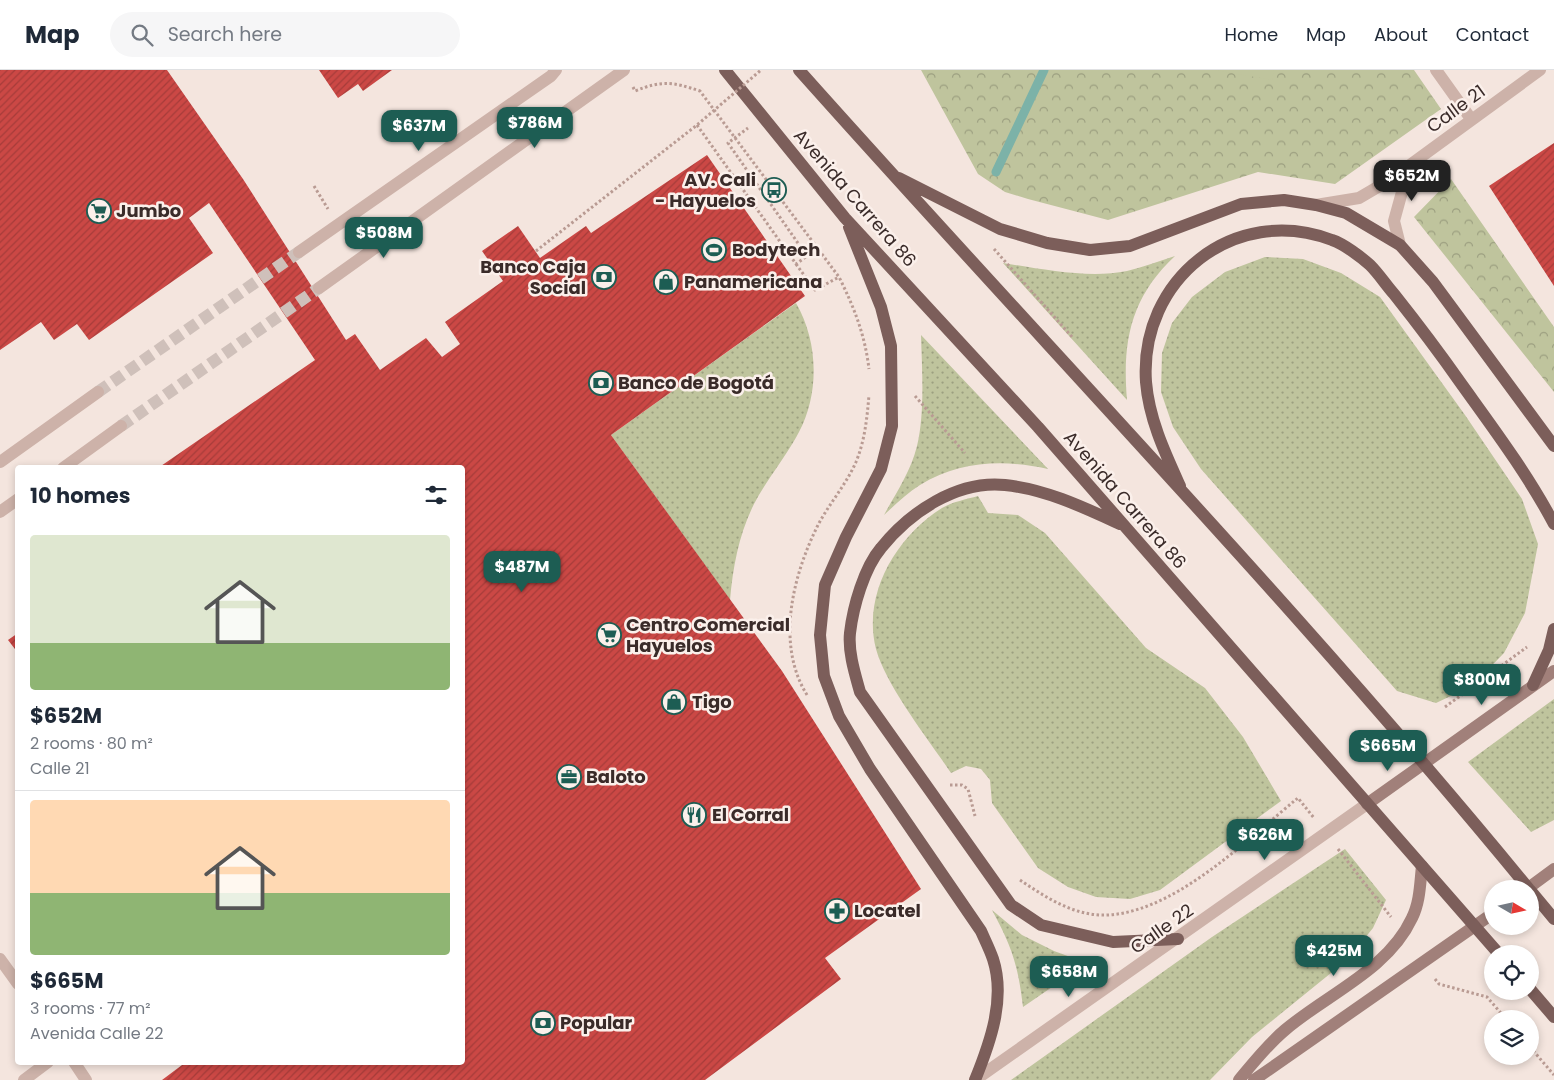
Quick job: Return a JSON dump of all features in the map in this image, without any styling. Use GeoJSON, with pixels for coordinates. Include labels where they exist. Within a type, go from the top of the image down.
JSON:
{"type":"FeatureCollection","features":[{"type":"Feature","properties":{"kind":"main road","name":"Avenida Carrera 86"},"geometry":{"type":"LineString","coordinates":[[725,70],[845,218],[1038,427],[1491,945]]}},
{"type":"Feature","properties":{"kind":"main road"},"geometry":{"type":"LineString","coordinates":[[799,70],[890,174],[1186,497],[1426,763],[1522,880]]}},
{"type":"Feature","properties":{"kind":"main road"},"geometry":{"type":"LineString","coordinates":[[890,174],[960,211],[1000,229],[1047,243],[1090,250],[1130,246],[1241,204],[1284,200],[1316,205],[1346,213],[1400,245],[1432,282],[1554,446]]}},
{"type":"Feature","properties":{"kind":"main road"},"geometry":{"type":"LineString","coordinates":[[845,218],[881,307],[891,346],[892,426],[880,468],[846,537],[826,585],[820,635],[824,676],[839,716],[870,769],[981,931],[994,960],[998,986],[996,1010],[987,1050],[975,1080]]}},
{"type":"Feature","properties":{"kind":"main road"},"geometry":{"type":"LineString","coordinates":[[1186,497],[1164,452],[1154,422],[1146,382],[1148,348],[1157,315],[1171,288],[1196,259],[1219,246],[1248,235],[1297,232],[1333,240],[1369,264],[1439,352],[1536,490],[1554,524]]}},
{"type":"Feature","properties":{"kind":"main road"},"geometry":{"type":"LineString","coordinates":[[1125,527],[1082,506],[1042,492],[1004,485],[973,488],[956,492],[934,502],[905,522],[879,549],[858,593],[850,634],[853,665],[860,692],[1011,905],[1041,925],[1113,942],[1178,938]]}},
{"type":"Feature","properties":{"kind":"main road"},"geometry":{"type":"LineString","coordinates":[[1533,685],[1549,650],[1554,629]]}},
{"type":"Feature","properties":{"kind":"main road"},"geometry":{"type":"LineString","coordinates":[[1539,901],[1554,919]]}},
{"type":"Feature","properties":{"kind":"main road"},"geometry":{"type":"LineString","coordinates":[[1539,1000],[1554,1017]]}},
{"type":"Feature","properties":{"kind":"street"},"geometry":{"type":"LineString","coordinates":[[299,252],[543,82],[556,70]]}},
{"type":"Feature","properties":{"kind":"street"},"geometry":{"type":"LineString","coordinates":[[1436,70],[1471,119]]}},
{"type":"Feature","properties":{"kind":"street","name":"Calle 21"},"geometry":{"type":"LineString","coordinates":[[1316,205],[1359,198],[1388,181],[1540,70]]}},
{"type":"Feature","properties":{"kind":"street"},"geometry":{"type":"LineString","coordinates":[[320,288],[622,71]]}},
{"type":"Feature","properties":{"kind":"street","name":"Calle 21"},"geometry":{"type":"LineString","coordinates":[[1400,245],[1394,221],[1398,202],[1405,181],[1419,158]]}},
{"type":"Feature","properties":{"kind":"street"},"geometry":{"type":"LineString","coordinates":[[0,462],[98,392]]}},
{"type":"Feature","properties":{"kind":"street"},"geometry":{"type":"LineString","coordinates":[[67,465],[121,426]]}},
{"type":"Feature","properties":{"kind":"street"},"geometry":{"type":"LineString","coordinates":[[0,512],[15,502]]}},
{"type":"Feature","properties":{"kind":"street"},"geometry":{"type":"LineString","coordinates":[[1368,804],[1554,671]]}},
{"type":"Feature","properties":{"kind":"street","name":"Calle 22"},"geometry":{"type":"LineString","coordinates":[[975,1080],[1368,804]]}},
{"type":"Feature","properties":{"kind":"street"},"geometry":{"type":"LineString","coordinates":[[1239,1080],[1285,1030],[1384,957],[1404,934],[1413,917],[1419,897],[1422,866]]}},
{"type":"Feature","properties":{"kind":"street"},"geometry":{"type":"LineString","coordinates":[[1539,881],[1554,869]]}},
{"type":"Feature","properties":{"kind":"street"},"geometry":{"type":"LineString","coordinates":[[1254,1080],[1484,920]]}},
{"type":"Feature","properties":{"kind":"street"},"geometry":{"type":"LineString","coordinates":[[0,959],[15,980]]}},
{"type":"Feature","properties":{"kind":"street"},"geometry":{"type":"LineString","coordinates":[[24,1080],[44,1065]]}},
{"type":"Feature","properties":{"kind":"street"},"geometry":{"type":"LineString","coordinates":[[76,1065],[86,1080]]}},
{"type":"Feature","properties":{"kind":"path"},"geometry":{"type":"LineString","coordinates":[[536,251],[697,125],[761,70]]}},
{"type":"Feature","properties":{"kind":"path"},"geometry":{"type":"LineString","coordinates":[[622,71],[635,91],[655,83],[676,83],[700,91],[839,277],[854,307],[865,340],[870,374]]}},
{"type":"Feature","properties":{"kind":"path"},"geometry":{"type":"LineString","coordinates":[[697,125],[815,290],[839,277]]}},
{"type":"Feature","properties":{"kind":"path"},"geometry":{"type":"LineString","coordinates":[[728,143],[807,256],[796,264]]}},
{"type":"Feature","properties":{"kind":"path"},"geometry":{"type":"LineString","coordinates":[[993,248],[1079,345]]}},
{"type":"Feature","properties":{"kind":"path"},"geometry":{"type":"LineString","coordinates":[[812,704],[797,679],[791,643],[791,606],[801,567],[817,527],[856,463],[865,434],[870,391]]}},
{"type":"Feature","properties":{"kind":"path"},"geometry":{"type":"LineString","coordinates":[[915,396],[965,453]]}},
{"type":"Feature","properties":{"kind":"path"},"geometry":{"type":"LineString","coordinates":[[1445,707],[1531,644]]}},
{"type":"Feature","properties":{"kind":"path"},"geometry":{"type":"LineString","coordinates":[[951,784],[962,785],[968,788],[976,820]]}},
{"type":"Feature","properties":{"kind":"path"},"geometry":{"type":"LineString","coordinates":[[1018,878],[1057,904],[1098,915],[1131,911],[1184,887],[1298,798],[1404,934]]}},
{"type":"Feature","properties":{"kind":"path"},"geometry":{"type":"LineString","coordinates":[[1423,963],[1439,984],[1487,997],[1498,1010]]}},
{"type":"Feature","properties":{"kind":"path"},"geometry":{"type":"LineString","coordinates":[[1539,1057],[1554,1074]]}},
{"type":"Feature","properties":{"kind":"green space"},"geometry":{"type":"Polygon","coordinates":[[[921,70],[1414,70],[1441,109],[1335,184],[1258,172],[1108,220],[1005,192],[978,174],[921,70]]]}},
{"type":"Feature","properties":{"kind":"green space"},"geometry":{"type":"Polygon","coordinates":[[[1215,70],[1274,70],[1272,80],[1215,70]]]}},
{"type":"Feature","properties":{"kind":"green space"},"geometry":{"type":"Polygon","coordinates":[[[1451,179],[1554,327],[1554,392],[1414,217],[1451,179]]]}},
{"type":"Feature","properties":{"kind":"green space"},"geometry":{"type":"Polygon","coordinates":[[[1175,256],[1148,288],[1139,304],[1133,321],[1128,339],[1126,358],[1127,400],[1003,263],[1081,274],[1097,274],[1127,271],[1175,256]]]}},
{"type":"Feature","properties":{"kind":"green space"},"geometry":{"type":"Polygon","coordinates":[[[1265,257],[1303,259],[1341,273],[1380,297],[1465,415],[1522,499],[1538,544],[1525,613],[1504,653],[1472,686],[1436,703],[1397,691],[1201,469],[1173,427],[1161,392],[1162,353],[1172,323],[1192,297],[1225,272],[1265,257]]]}},
{"type":"Feature","properties":{"kind":"green space"},"geometry":{"type":"Polygon","coordinates":[[[796,303],[809,334],[812,350],[814,367],[810,400],[806,417],[799,432],[759,495],[744,527],[733,575],[730,600],[611,435],[796,303]]]}},
{"type":"Feature","properties":{"kind":"green space"},"geometry":{"type":"Polygon","coordinates":[[[921,335],[1048,469],[998,463],[982,464],[951,471],[915,488],[884,515],[907,473],[920,433],[922,406],[921,335]]]}},
{"type":"Feature","properties":{"kind":"green space"},"geometry":{"type":"Polygon","coordinates":[[[978,496],[988,513],[1018,515],[1045,533],[1146,648],[1205,688],[1243,737],[1281,801],[1160,890],[1130,899],[1096,897],[1068,887],[1038,868],[992,803],[990,780],[981,769],[966,766],[951,773],[898,696],[881,664],[876,649],[873,628],[874,608],[886,569],[897,551],[925,520],[946,506],[978,496]]]}},
{"type":"Feature","properties":{"kind":"green space"},"geometry":{"type":"Polygon","coordinates":[[[1554,699],[1554,820],[1531,832],[1468,762],[1554,699]]]}},
{"type":"Feature","properties":{"kind":"green space"},"geometry":{"type":"Polygon","coordinates":[[[1345,849],[1386,900],[1373,928],[1347,960],[1252,1037],[1210,1080],[1011,1080],[1212,937],[1345,849]]]}},
{"type":"Feature","properties":{"kind":"green space"},"geometry":{"type":"Polygon","coordinates":[[[992,910],[1022,935],[1054,951],[1087,963],[1023,1007],[1019,979],[1013,957],[1005,935],[992,910]]]}},
{"type":"Feature","properties":{"kind":"building","name":"Centro Comercial Hayuelos"},"geometry":{"type":"Polygon","coordinates":[[[0,70],[167,70],[243,179],[346,340],[355,334],[380,370],[426,338],[442,357],[460,344],[445,322],[503,281],[482,251],[518,226],[540,258],[586,226],[591,233],[707,155],[805,296],[611,435],[782,671],[921,889],[825,958],[841,979],[705,1080],[162,1080],[182,1065],[465,1065],[465,465],[162,465],[315,360],[209,203],[189,218],[213,253],[89,340],[77,324],[54,340],[41,322],[0,350],[0,70]]]}},
{"type":"Feature","properties":{"kind":"building"},"geometry":{"type":"Polygon","coordinates":[[[319,70],[392,70],[363,91],[358,84],[338,98],[319,70]]]}},
{"type":"Feature","properties":{"kind":"building"},"geometry":{"type":"Polygon","coordinates":[[[1554,143],[1554,286],[1489,186],[1554,143]]]}},
{"type":"Feature","properties":{"kind":"building"},"geometry":{"type":"Polygon","coordinates":[[[15,635],[15,649],[8,640],[15,635]]]}},
{"type":"Feature","properties":{"kind":"waterway"},"geometry":{"type":"LineString","coordinates":[[996,172],[1044,70]]}},
{"type":"Feature","properties":{"kind":"tunnel"},"geometry":{"type":"LineString","coordinates":[[98,392],[299,252]]}},
{"type":"Feature","properties":{"kind":"tunnel"},"geometry":{"type":"LineString","coordinates":[[121,426],[319,288]]}},
{"type":"Feature","properties":{"kind":"place","name":"AV. Cali - Hayuelos"},"geometry":{"type":"Point","coordinates":[774,190]}},
{"type":"Feature","properties":{"kind":"place","name":"Jumbo"},"geometry":{"type":"Point","coordinates":[99,211]}},
{"type":"Feature","properties":{"kind":"place","name":"Bodytech"},"geometry":{"type":"Point","coordinates":[714,250]}},
{"type":"Feature","properties":{"kind":"place","name":"Banco Caja Social"},"geometry":{"type":"Point","coordinates":[604,277]}},
{"type":"Feature","properties":{"kind":"place","name":"Panamericana"},"geometry":{"type":"Point","coordinates":[666,282]}},
{"type":"Feature","properties":{"kind":"place","name":"Banco de Bogotá"},"geometry":{"type":"Point","coordinates":[601,383]}},
{"type":"Feature","properties":{"kind":"place","name":"Centro Comercial Hayuelos"},"geometry":{"type":"Point","coordinates":[609,635]}},
{"type":"Feature","properties":{"kind":"place","name":"Tigo"},"geometry":{"type":"Point","coordinates":[674,702]}},
{"type":"Feature","properties":{"kind":"place","name":"Baloto"},"geometry":{"type":"Point","coordinates":[569,777]}},
{"type":"Feature","properties":{"kind":"place","name":"El Corral"},"geometry":{"type":"Point","coordinates":[694,815]}},
{"type":"Feature","properties":{"kind":"place","name":"Locatel"},"geometry":{"type":"Point","coordinates":[837,911]}},
{"type":"Feature","properties":{"kind":"place","name":"Popular"},"geometry":{"type":"Point","coordinates":[543,1023]}}]}
